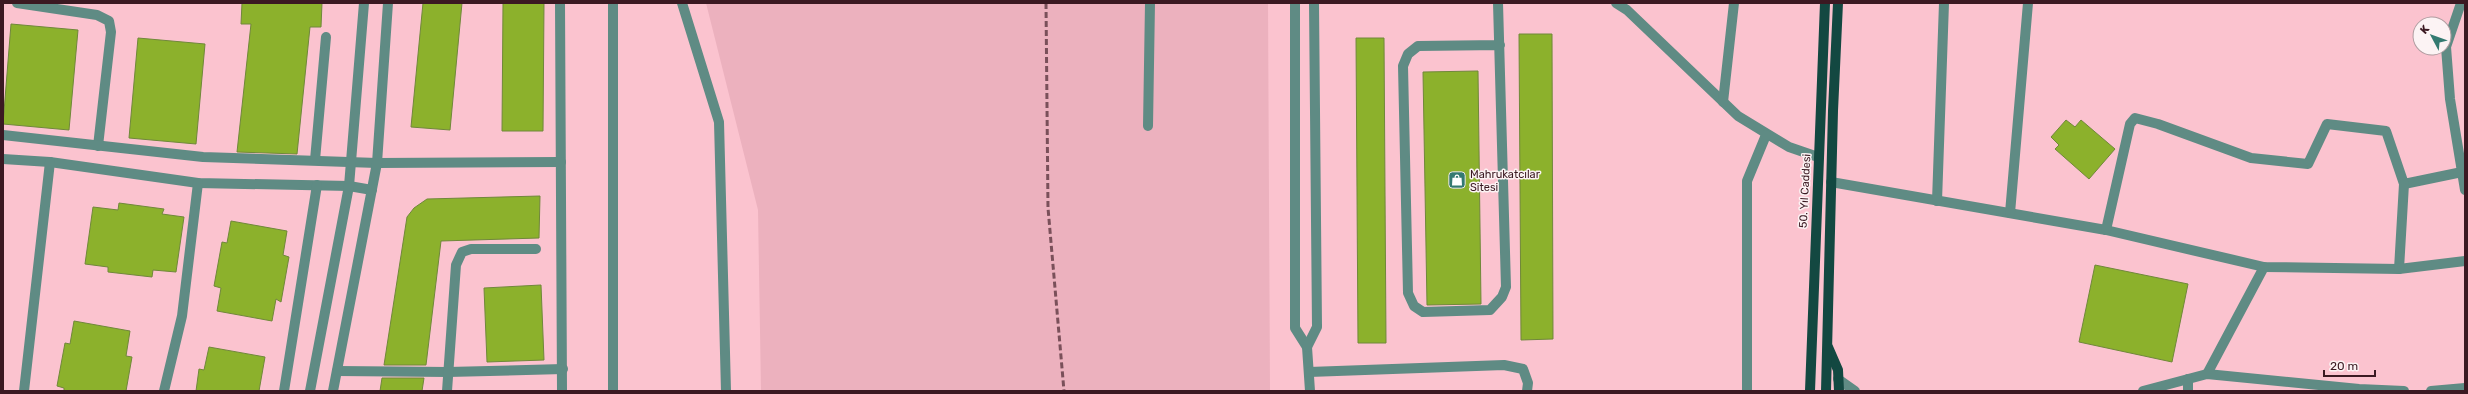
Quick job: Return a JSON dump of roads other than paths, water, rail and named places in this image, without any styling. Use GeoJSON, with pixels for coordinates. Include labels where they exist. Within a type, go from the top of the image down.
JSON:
{"type":"FeatureCollection","features":[{"type":"Feature","properties":{"kind":"main road","name":"50. Yıl Caddesi"},"geometry":{"type":"LineString","coordinates":[[1810,391],[1825,3]]}},
{"type":"Feature","properties":{"kind":"main road"},"geometry":{"type":"LineString","coordinates":[[1826,391],[1831,182],[1838,3]]}},
{"type":"Feature","properties":{"kind":"main road"},"geometry":{"type":"LineString","coordinates":[[1827,343],[1838,370],[1839,391]]}},
{"type":"Feature","properties":{"kind":"main road","name":"50. Yıl Caddesi"},"geometry":{"type":"LineString","coordinates":[[1804,391],[1810,380]]}},
{"type":"Feature","properties":{"kind":"street"},"geometry":{"type":"LineString","coordinates":[[17,3],[97,15],[109,22],[111,32],[98,146]]}},
{"type":"Feature","properties":{"kind":"street"},"geometry":{"type":"LineString","coordinates":[[310,391],[349,186],[364,3]]}},
{"type":"Feature","properties":{"kind":"street"},"geometry":{"type":"LineString","coordinates":[[333,391],[377,163],[388,3]]}},
{"type":"Feature","properties":{"kind":"street"},"geometry":{"type":"LineString","coordinates":[[560,3],[562,391]]}},
{"type":"Feature","properties":{"kind":"street"},"geometry":{"type":"LineString","coordinates":[[613,3],[613,391]]}},
{"type":"Feature","properties":{"kind":"street"},"geometry":{"type":"LineString","coordinates":[[682,3],[719,122],[726,391]]}},
{"type":"Feature","properties":{"kind":"street"},"geometry":{"type":"LineString","coordinates":[[1148,126],[1150,3]]}},
{"type":"Feature","properties":{"kind":"street"},"geometry":{"type":"LineString","coordinates":[[1295,3],[1295,328],[1307,347],[1310,391]]}},
{"type":"Feature","properties":{"kind":"street"},"geometry":{"type":"LineString","coordinates":[[1307,347],[1318,327],[1314,3]]}},
{"type":"Feature","properties":{"kind":"street"},"geometry":{"type":"LineString","coordinates":[[1498,3],[1500,45],[1506,287],[1502,297],[1490,310],[1423,312],[1414,306],[1408,293],[1403,66],[1408,54],[1418,46],[1500,45]]}},
{"type":"Feature","properties":{"kind":"street"},"geometry":{"type":"LineString","coordinates":[[1616,3],[1627,10],[1738,116],[1766,135],[1789,147],[1818,157]]}},
{"type":"Feature","properties":{"kind":"street"},"geometry":{"type":"LineString","coordinates":[[1723,102],[1734,3]]}},
{"type":"Feature","properties":{"kind":"street"},"geometry":{"type":"LineString","coordinates":[[1937,201],[1944,3]]}},
{"type":"Feature","properties":{"kind":"street"},"geometry":{"type":"LineString","coordinates":[[2010,213],[2028,3]]}},
{"type":"Feature","properties":{"kind":"street"},"geometry":{"type":"LineString","coordinates":[[2461,3],[2446,47],[2450,99],[2465,190]]}},
{"type":"Feature","properties":{"kind":"street"},"geometry":{"type":"LineString","coordinates":[[315,160],[326,37]]}},
{"type":"Feature","properties":{"kind":"street"},"geometry":{"type":"LineString","coordinates":[[2106,230],[2130,124],[2135,118],[2158,124],[2251,158],[2308,164],[2327,124],[2386,132],[2404,184],[2399,269]]}},
{"type":"Feature","properties":{"kind":"street"},"geometry":{"type":"LineString","coordinates":[[3,135],[202,156],[377,163],[561,162]]}},
{"type":"Feature","properties":{"kind":"street"},"geometry":{"type":"LineString","coordinates":[[1747,391],[1747,181],[1766,135]]}},
{"type":"Feature","properties":{"kind":"street"},"geometry":{"type":"LineString","coordinates":[[3,159],[50,162],[198,182],[349,186],[372,190]]}},
{"type":"Feature","properties":{"kind":"street"},"geometry":{"type":"LineString","coordinates":[[24,391],[50,162]]}},
{"type":"Feature","properties":{"kind":"street"},"geometry":{"type":"LineString","coordinates":[[2404,184],[2462,172]]}},
{"type":"Feature","properties":{"kind":"street"},"geometry":{"type":"LineString","coordinates":[[164,391],[182,316],[198,182]]}},
{"type":"Feature","properties":{"kind":"street"},"geometry":{"type":"LineString","coordinates":[[1831,182],[2106,230],[2264,267],[2399,269],[2465,262]]}},
{"type":"Feature","properties":{"kind":"street"},"geometry":{"type":"LineString","coordinates":[[284,391],[317,185]]}},
{"type":"Feature","properties":{"kind":"street"},"geometry":{"type":"LineString","coordinates":[[447,391],[456,265],[462,252],[470,249],[536,249]]}},
{"type":"Feature","properties":{"kind":"street"},"geometry":{"type":"LineString","coordinates":[[2207,374],[2264,267]]}},
{"type":"Feature","properties":{"kind":"street"},"geometry":{"type":"LineString","coordinates":[[1309,372],[1504,365],[1523,369],[1528,384],[1527,391]]}},
{"type":"Feature","properties":{"kind":"street"},"geometry":{"type":"LineString","coordinates":[[337,371],[448,372],[563,369]]}},
{"type":"Feature","properties":{"kind":"street"},"geometry":{"type":"LineString","coordinates":[[2144,391],[2207,374],[2359,390],[2404,391]]}},
{"type":"Feature","properties":{"kind":"street"},"geometry":{"type":"LineString","coordinates":[[1838,379],[1855,391]]}},
{"type":"Feature","properties":{"kind":"street"},"geometry":{"type":"LineString","coordinates":[[2188,379],[2188,391]]}},
{"type":"Feature","properties":{"kind":"street"},"geometry":{"type":"LineString","coordinates":[[2431,391],[2465,388]]}},
{"type":"Feature","properties":{"kind":"railway"},"geometry":{"type":"LineString","coordinates":[[1046,3],[1048,208],[1064,391]]}},
{"type":"Feature","properties":{"kind":"place","name":"Mahrukatcılar Sitesi"},"geometry":{"type":"Point","coordinates":[1457,180]}}]}
